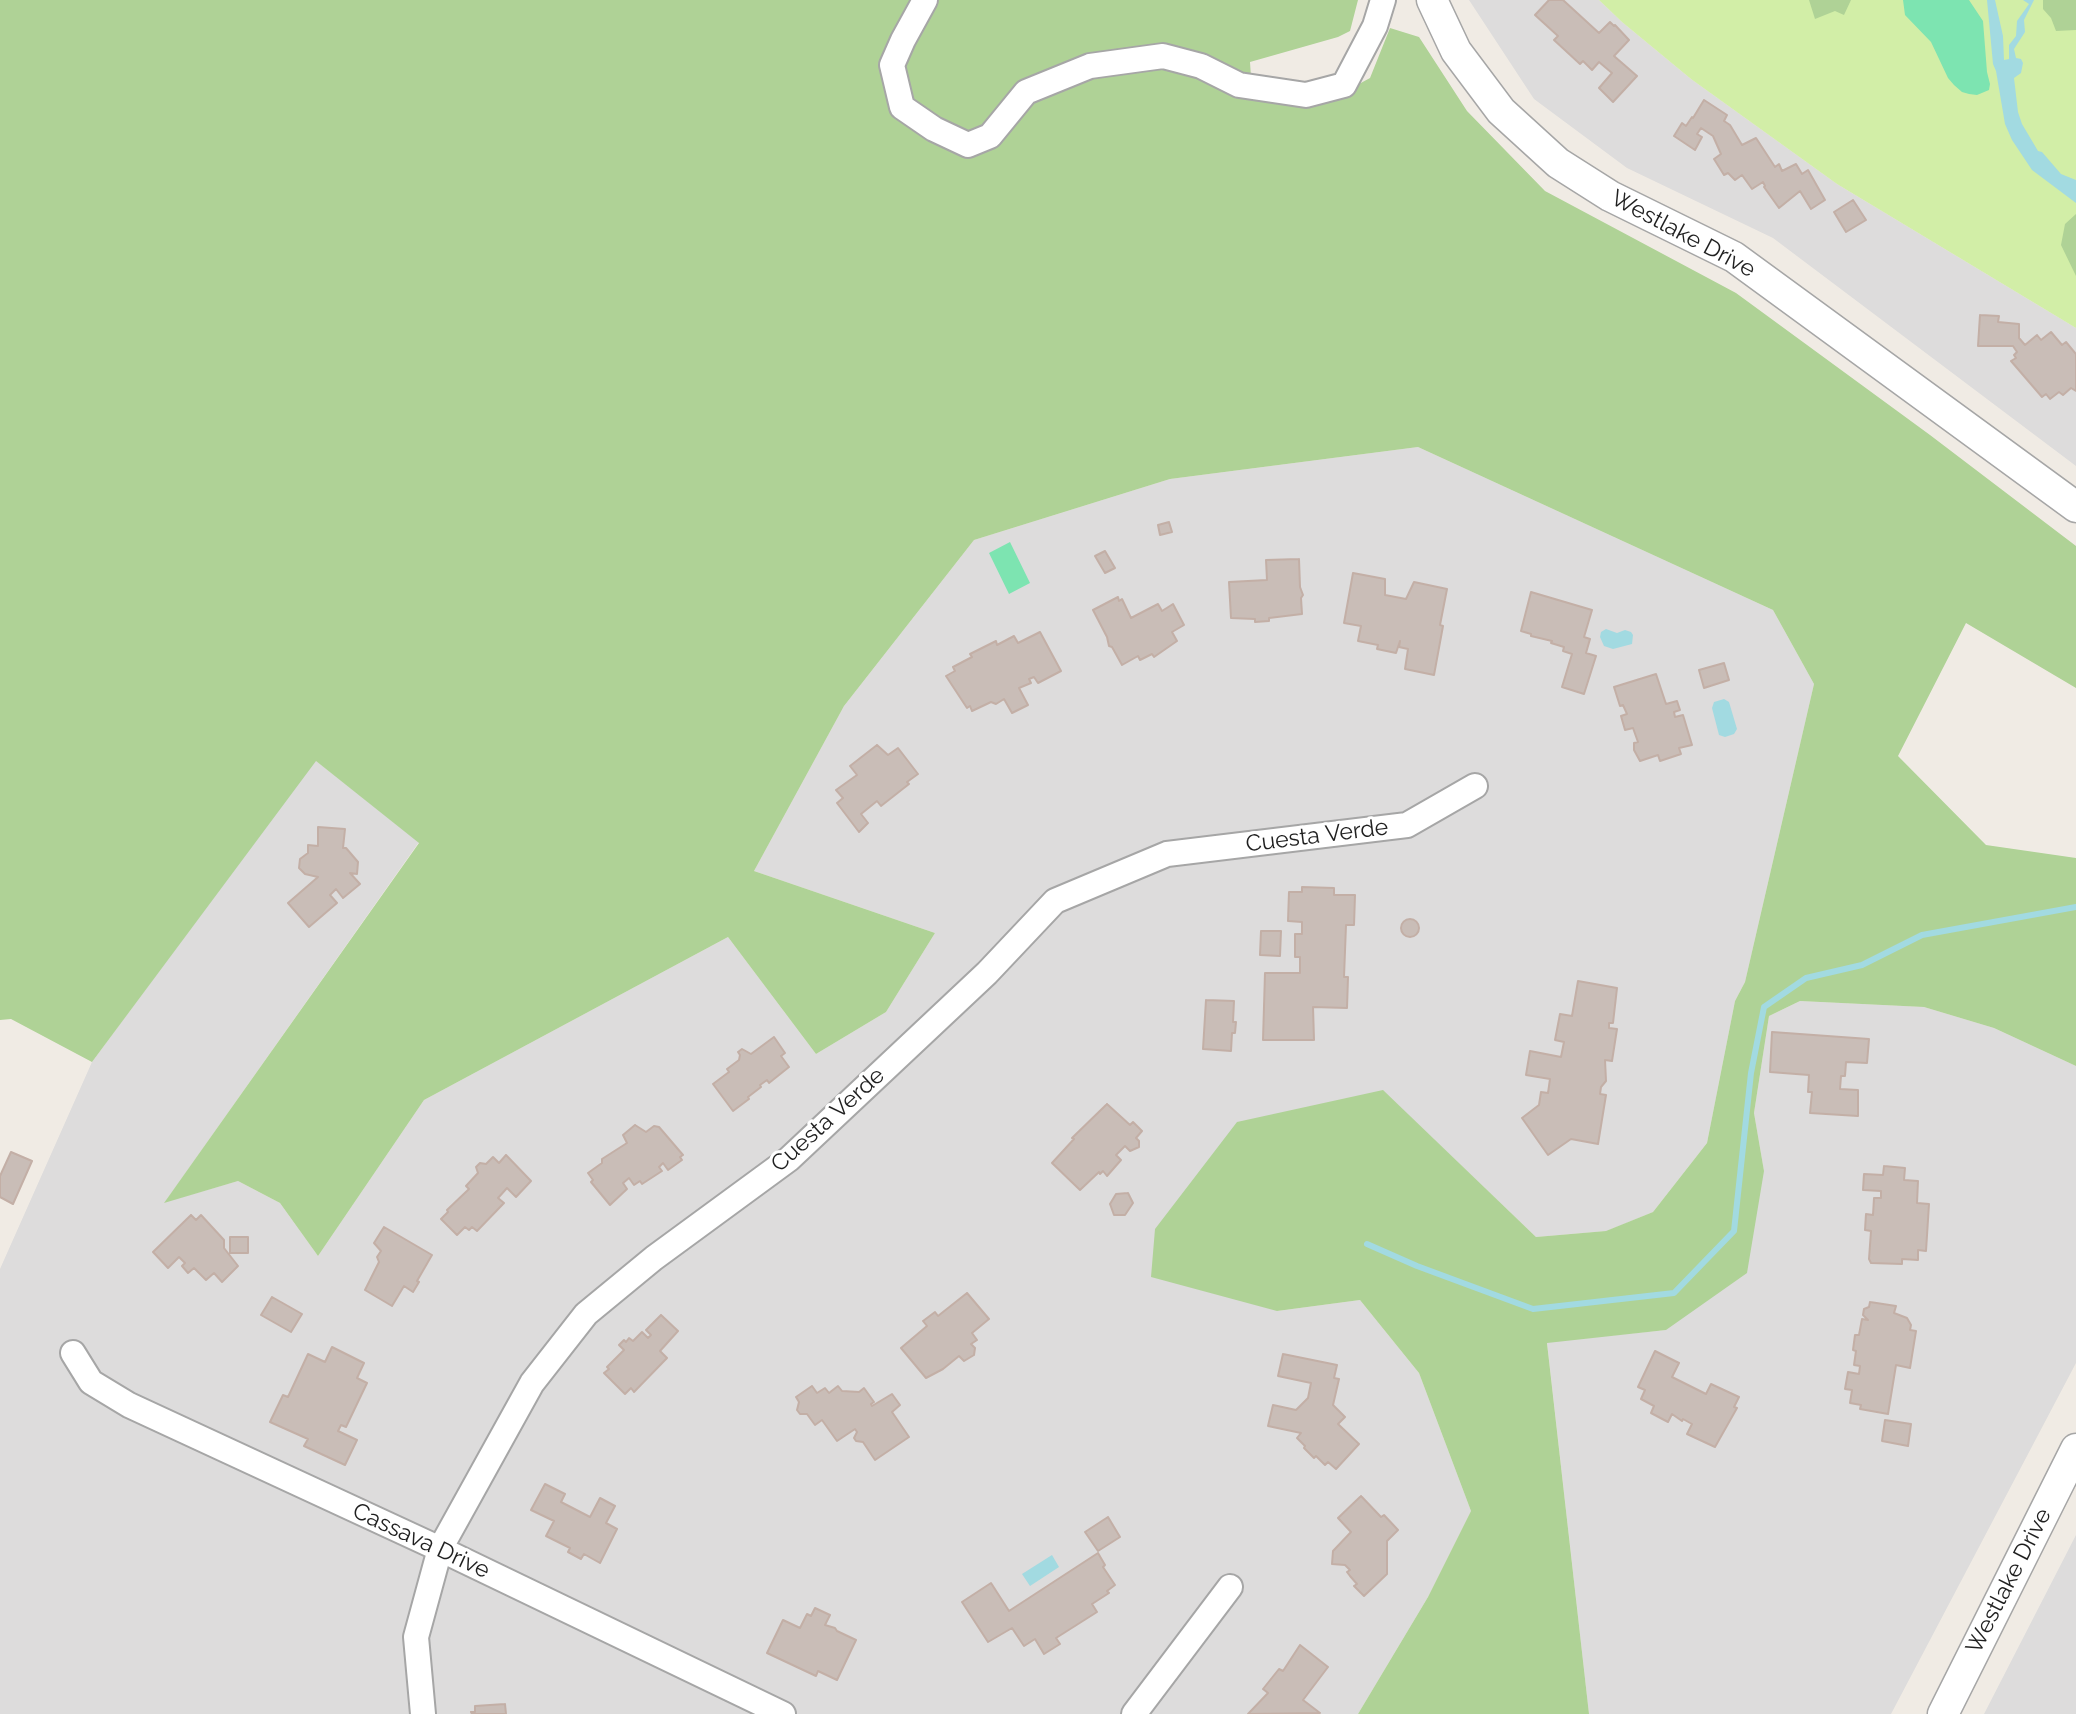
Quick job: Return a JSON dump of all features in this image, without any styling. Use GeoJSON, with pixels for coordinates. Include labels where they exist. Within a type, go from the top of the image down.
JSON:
{"type":"FeatureCollection","features":[{"type":"Feature","properties":{"kind":"street"},"geometry":{"type":"LineString","coordinates":[[925,0],[892,65],[902,107],[934,129],[968,145],[990,136],[1026,92],[1090,66],[1163,56],[1201,66],[1239,85],[1306,95],[1344,85],[1375,26],[1383,0]]}},
{"type":"Feature","properties":{"kind":"street","name":"Westlake Drive"},"geometry":{"type":"LineString","coordinates":[[1432,0],[1456,51],[1501,111],[1558,163],[1610,196],[1734,257],[2076,507]]}},
{"type":"Feature","properties":{"kind":"street","name":"Cuesta Verde"},"geometry":{"type":"LineString","coordinates":[[423,1714],[416,1637],[440,1549],[532,1383],[586,1314],[654,1258],[789,1159],[987,973],[1055,901],[1167,854],[1407,825],[1475,786]]}},
{"type":"Feature","properties":{"kind":"street","name":"Cassava Drive"},"geometry":{"type":"LineString","coordinates":[[73,1353],[91,1382],[129,1405],[440,1549],[783,1714]]}},
{"type":"Feature","properties":{"kind":"street","name":"Westlake Drive"},"geometry":{"type":"LineString","coordinates":[[1943,1714],[2066,1491],[2076,1449]]}},
{"type":"Feature","properties":{"kind":"street"},"geometry":{"type":"LineString","coordinates":[[1133,1714],[1230,1587]]}},
{"type":"Feature","properties":{"kind":"shaded area"},"geometry":{"type":"Polygon","coordinates":[[[1469,0],[1599,0],[1691,79],[1837,184],[2076,328],[2076,466],[1773,238],[1627,168],[1534,99],[1469,0]]]}},
{"type":"Feature","properties":{"kind":"shaded area"},"geometry":{"type":"Polygon","coordinates":[[[1418,447],[1773,610],[1814,684],[1745,982],[1735,1001],[1707,1143],[1653,1212],[1607,1231],[1536,1237],[1382,1090],[1277,1311],[1360,1300],[1419,1373],[1471,1511],[1428,1597],[1358,1714],[0,1714],[0,1269],[92,1062],[315,760],[419,842],[165,1202],[238,1181],[280,1203],[318,1256],[424,1100],[728,937],[816,1054],[886,1012],[935,933],[754,871],[844,706],[974,540],[1170,479],[1418,447]]]}},
{"type":"Feature","properties":{"kind":"shaded area"},"geometry":{"type":"Polygon","coordinates":[[[1800,1001],[1924,1007],[1994,1028],[2076,1066],[2076,1363],[1891,1714],[1589,1714],[1547,1342],[1666,1330],[1764,1171],[1754,1113],[1769,1016],[1800,1001]]]}},
{"type":"Feature","properties":{"kind":"shaded area"},"geometry":{"type":"Polygon","coordinates":[[[2076,1535],[2076,1714],[1984,1714],[2076,1535]]]}},
{"type":"Feature","properties":{"kind":"green space"},"geometry":{"type":"Polygon","coordinates":[[[0,0],[1358,0],[1350,31],[1338,37],[1250,62],[1252,93],[1337,96],[1370,78],[1390,28],[1419,37],[1467,111],[1545,191],[1736,293],[2076,546],[2076,688],[1966,623],[1898,756],[1986,845],[2076,858],[2076,1066],[1994,1028],[1924,1007],[1800,1001],[1769,1016],[1754,1113],[1764,1171],[1747,1273],[1666,1330],[1547,1343],[1589,1714],[1358,1714],[1428,1597],[1471,1511],[1419,1373],[1360,1300],[1277,1311],[1151,1277],[1155,1229],[1237,1122],[1383,1090],[1536,1237],[1606,1231],[1653,1212],[1707,1143],[1735,1001],[1745,982],[1814,684],[1773,610],[1418,447],[1170,479],[974,540],[844,706],[754,871],[935,933],[886,1012],[816,1054],[728,937],[424,1100],[318,1256],[280,1203],[238,1181],[164,1203],[419,843],[316,761],[92,1062],[11,1019],[0,1020],[0,0]]]}},
{"type":"Feature","properties":{"kind":"green space"},"geometry":{"type":"Polygon","coordinates":[[[1599,0],[2076,0],[2076,328],[1837,184],[1691,79],[1599,0]]]}},
{"type":"Feature","properties":{"kind":"green space"},"geometry":{"type":"Polygon","coordinates":[[[1809,0],[1851,0],[1844,15],[1835,11],[1815,19],[1809,0]]]}},
{"type":"Feature","properties":{"kind":"green space"},"geometry":{"type":"Polygon","coordinates":[[[1903,0],[1969,0],[1983,21],[1989,90],[1977,95],[1969,94],[1954,85],[1931,42],[1905,15],[1903,0]]]}},
{"type":"Feature","properties":{"kind":"green space"},"geometry":{"type":"Polygon","coordinates":[[[2043,0],[2076,0],[2076,30],[2056,31],[2051,18],[2043,9],[2043,0]]]}},
{"type":"Feature","properties":{"kind":"green space"},"geometry":{"type":"Polygon","coordinates":[[[2076,214],[2076,276],[2061,245],[2065,224],[2076,214]]]}},
{"type":"Feature","properties":{"kind":"green space"},"geometry":{"type":"Polygon","coordinates":[[[1010,542],[1030,583],[1009,594],[989,553],[1010,542]]]}},
{"type":"Feature","properties":{"kind":"water"},"geometry":{"type":"Polygon","coordinates":[[[1987,0],[1995,0],[2003,36],[2004,60],[2009,59],[2009,45],[2016,36],[2017,21],[2029,4],[2023,0],[2034,0],[2024,20],[2025,32],[2014,49],[2016,58],[2023,63],[2021,73],[2014,78],[2018,112],[2038,151],[2042,152],[2061,174],[2076,180],[2076,203],[2032,170],[2012,140],[2005,124],[1993,64],[1987,0]]]}},
{"type":"Feature","properties":{"kind":"water"},"geometry":{"type":"Polygon","coordinates":[[[1606,629],[1617,633],[1625,630],[1631,632],[1632,644],[1613,649],[1604,646],[1600,637],[1601,632],[1606,629]]]}},
{"type":"Feature","properties":{"kind":"water"},"geometry":{"type":"Polygon","coordinates":[[[1724,699],[1729,702],[1737,729],[1734,734],[1725,737],[1719,735],[1712,708],[1714,702],[1724,699]]]}},
{"type":"Feature","properties":{"kind":"water"},"geometry":{"type":"Polygon","coordinates":[[[1052,1555],[1059,1567],[1030,1586],[1022,1574],[1052,1555]]]}},
{"type":"Feature","properties":{"kind":"building"},"geometry":{"type":"Polygon","coordinates":[[[1549,0],[1563,0],[1599,33],[1610,22],[1629,40],[1614,56],[1637,76],[1613,102],[1599,88],[1612,73],[1599,62],[1592,70],[1583,61],[1580,64],[1554,40],[1558,36],[1535,15],[1549,0]]]}},
{"type":"Feature","properties":{"kind":"building"},"geometry":{"type":"Polygon","coordinates":[[[1704,100],[1727,115],[1724,121],[1730,125],[1742,145],[1756,138],[1775,167],[1779,164],[1782,171],[1796,164],[1802,174],[1808,170],[1825,200],[1811,209],[1800,191],[1779,208],[1763,182],[1752,189],[1742,175],[1735,180],[1728,173],[1724,175],[1714,159],[1721,154],[1713,136],[1701,128],[1697,134],[1702,137],[1695,150],[1674,136],[1682,123],[1686,126],[1693,118],[1704,100]]]}},
{"type":"Feature","properties":{"kind":"building"},"geometry":{"type":"Polygon","coordinates":[[[1853,200],[1866,220],[1846,232],[1834,212],[1853,200]]]}},
{"type":"Feature","properties":{"kind":"building"},"geometry":{"type":"Polygon","coordinates":[[[1980,315],[1999,316],[1998,322],[2019,324],[2019,338],[2025,345],[2037,335],[2041,340],[2051,332],[2062,345],[2066,342],[2076,354],[2076,391],[2071,388],[2063,395],[2059,392],[2050,399],[2046,394],[2042,397],[2011,361],[2016,358],[2014,355],[2017,352],[2013,346],[1978,346],[1980,315]]]}},
{"type":"Feature","properties":{"kind":"building"},"geometry":{"type":"Polygon","coordinates":[[[1169,522],[1172,532],[1160,535],[1158,525],[1169,522]]]}},
{"type":"Feature","properties":{"kind":"building"},"geometry":{"type":"Polygon","coordinates":[[[1105,551],[1115,568],[1105,573],[1095,556],[1105,551]]]}},
{"type":"Feature","properties":{"kind":"building"},"geometry":{"type":"Polygon","coordinates":[[[1299,559],[1302,614],[1255,622],[1255,619],[1231,618],[1229,582],[1267,580],[1266,560],[1299,559]]]}},
{"type":"Feature","properties":{"kind":"building"},"geometry":{"type":"Polygon","coordinates":[[[1353,573],[1385,579],[1385,595],[1406,599],[1414,582],[1447,589],[1434,675],[1405,669],[1408,649],[1399,647],[1400,641],[1396,653],[1377,649],[1378,645],[1358,641],[1361,626],[1344,623],[1353,573]]]}},
{"type":"Feature","properties":{"kind":"building"},"geometry":{"type":"Polygon","coordinates":[[[1531,592],[1592,610],[1584,637],[1590,639],[1586,653],[1596,656],[1584,694],[1562,687],[1572,654],[1563,651],[1564,647],[1551,643],[1552,641],[1521,631],[1531,592]]]}},
{"type":"Feature","properties":{"kind":"building"},"geometry":{"type":"Polygon","coordinates":[[[1118,597],[1119,601],[1122,599],[1131,618],[1158,604],[1162,611],[1173,604],[1184,625],[1172,632],[1177,641],[1154,657],[1152,654],[1140,660],[1138,656],[1122,665],[1109,646],[1093,610],[1118,597]]]}},
{"type":"Feature","properties":{"kind":"building"},"geometry":{"type":"Polygon","coordinates":[[[1040,632],[1061,671],[1038,683],[1034,677],[1029,679],[1031,683],[1019,688],[1028,705],[1012,713],[1004,699],[972,711],[970,706],[967,708],[946,676],[955,671],[953,667],[972,657],[970,654],[996,641],[997,645],[1014,636],[1018,643],[1040,632]]]}},
{"type":"Feature","properties":{"kind":"building"},"geometry":{"type":"Polygon","coordinates":[[[1724,663],[1729,680],[1704,688],[1699,670],[1724,663]]]}},
{"type":"Feature","properties":{"kind":"building"},"geometry":{"type":"Polygon","coordinates":[[[1656,674],[1666,704],[1677,701],[1680,710],[1674,712],[1675,717],[1683,715],[1692,745],[1679,748],[1681,754],[1660,761],[1658,755],[1640,761],[1634,750],[1634,743],[1638,742],[1633,728],[1625,730],[1621,716],[1627,714],[1623,705],[1620,706],[1614,687],[1656,674]]]}},
{"type":"Feature","properties":{"kind":"building"},"geometry":{"type":"Polygon","coordinates":[[[877,745],[888,755],[898,748],[918,774],[881,806],[877,801],[861,814],[868,823],[859,832],[837,803],[843,798],[836,790],[857,775],[850,766],[877,745]]]}},
{"type":"Feature","properties":{"kind":"building"},"geometry":{"type":"Polygon","coordinates":[[[318,827],[345,829],[343,848],[358,862],[357,874],[350,873],[360,884],[343,898],[336,889],[330,895],[337,903],[309,927],[288,903],[318,877],[305,874],[299,868],[300,859],[308,853],[308,845],[318,846],[318,827]]]}},
{"type":"Feature","properties":{"kind":"building"},"geometry":{"type":"Polygon","coordinates":[[[1302,887],[1334,888],[1334,895],[1355,895],[1354,925],[1346,925],[1344,977],[1348,977],[1347,1008],[1313,1007],[1314,1040],[1263,1040],[1265,973],[1300,973],[1300,957],[1295,957],[1295,934],[1302,934],[1302,922],[1288,921],[1289,892],[1302,892],[1302,887]]]}},
{"type":"Feature","properties":{"kind":"building"},"geometry":{"type":"Polygon","coordinates":[[[1410,919],[1416,922],[1419,928],[1416,934],[1410,937],[1404,934],[1401,928],[1404,922],[1410,919]]]}},
{"type":"Feature","properties":{"kind":"building"},"geometry":{"type":"Polygon","coordinates":[[[1261,931],[1281,931],[1280,956],[1260,955],[1261,931]]]}},
{"type":"Feature","properties":{"kind":"building"},"geometry":{"type":"Polygon","coordinates":[[[1578,981],[1617,988],[1613,1023],[1609,1023],[1609,1028],[1617,1029],[1612,1061],[1605,1060],[1606,1081],[1600,1094],[1606,1095],[1598,1144],[1571,1139],[1548,1155],[1522,1118],[1539,1105],[1541,1092],[1548,1093],[1550,1079],[1526,1075],[1530,1051],[1561,1057],[1564,1042],[1555,1040],[1560,1014],[1572,1016],[1578,981]]]}},
{"type":"Feature","properties":{"kind":"building"},"geometry":{"type":"Polygon","coordinates":[[[1206,1000],[1234,1001],[1233,1022],[1236,1022],[1231,1051],[1203,1049],[1206,1000]]]}},
{"type":"Feature","properties":{"kind":"building"},"geometry":{"type":"Polygon","coordinates":[[[1772,1032],[1869,1039],[1867,1063],[1846,1062],[1845,1076],[1841,1076],[1840,1089],[1858,1090],[1858,1116],[1810,1113],[1812,1092],[1808,1092],[1809,1075],[1770,1072],[1772,1032]]]}},
{"type":"Feature","properties":{"kind":"building"},"geometry":{"type":"Polygon","coordinates":[[[774,1037],[785,1053],[781,1056],[789,1067],[769,1083],[767,1080],[760,1085],[749,1099],[733,1111],[713,1084],[739,1060],[738,1052],[742,1049],[751,1054],[774,1037]]]}},
{"type":"Feature","properties":{"kind":"building"},"geometry":{"type":"Polygon","coordinates":[[[1107,1104],[1130,1125],[1133,1122],[1142,1131],[1136,1138],[1139,1147],[1130,1151],[1125,1146],[1116,1155],[1121,1160],[1107,1176],[1103,1171],[1100,1174],[1099,1172],[1080,1190],[1052,1163],[1074,1139],[1072,1138],[1107,1104]]]}},
{"type":"Feature","properties":{"kind":"building"},"geometry":{"type":"Polygon","coordinates":[[[635,1125],[646,1132],[654,1126],[659,1127],[683,1155],[680,1157],[682,1160],[668,1170],[663,1163],[659,1167],[662,1171],[642,1184],[640,1181],[634,1185],[629,1178],[623,1183],[627,1189],[610,1205],[591,1182],[593,1180],[588,1173],[602,1163],[602,1159],[627,1143],[623,1135],[635,1125]]]}},
{"type":"Feature","properties":{"kind":"building"},"geometry":{"type":"Polygon","coordinates":[[[11,1152],[32,1161],[13,1204],[0,1197],[0,1176],[11,1152]]]}},
{"type":"Feature","properties":{"kind":"building"},"geometry":{"type":"Polygon","coordinates":[[[506,1155],[531,1181],[516,1197],[507,1188],[498,1198],[504,1203],[477,1231],[472,1227],[469,1230],[465,1227],[457,1235],[441,1219],[469,1189],[466,1186],[478,1173],[476,1167],[480,1163],[486,1164],[493,1157],[499,1163],[506,1155]]]}},
{"type":"Feature","properties":{"kind":"building"},"geometry":{"type":"Polygon","coordinates":[[[1884,1166],[1905,1168],[1904,1180],[1918,1181],[1917,1203],[1929,1204],[1926,1251],[1918,1250],[1918,1260],[1902,1259],[1902,1264],[1871,1263],[1869,1259],[1871,1231],[1865,1230],[1866,1214],[1873,1215],[1874,1198],[1881,1198],[1881,1191],[1863,1190],[1864,1174],[1883,1175],[1884,1166]]]}},
{"type":"Feature","properties":{"kind":"building"},"geometry":{"type":"Polygon","coordinates":[[[1128,1193],[1133,1203],[1125,1215],[1114,1215],[1110,1204],[1116,1194],[1128,1193]]]}},
{"type":"Feature","properties":{"kind":"building"},"geometry":{"type":"Polygon","coordinates":[[[191,1215],[196,1220],[201,1215],[224,1240],[224,1248],[238,1266],[222,1282],[214,1273],[206,1280],[194,1268],[188,1273],[182,1266],[185,1263],[179,1257],[168,1268],[153,1252],[191,1215]]]}},
{"type":"Feature","properties":{"kind":"building"},"geometry":{"type":"Polygon","coordinates":[[[384,1227],[432,1255],[413,1292],[404,1286],[392,1306],[365,1290],[379,1262],[377,1257],[381,1251],[374,1243],[384,1227]]]}},
{"type":"Feature","properties":{"kind":"building"},"geometry":{"type":"Polygon","coordinates":[[[230,1237],[248,1237],[248,1253],[230,1253],[230,1237]]]}},
{"type":"Feature","properties":{"kind":"building"},"geometry":{"type":"Polygon","coordinates":[[[967,1293],[989,1319],[972,1333],[977,1340],[971,1344],[975,1348],[974,1355],[964,1361],[959,1356],[926,1378],[901,1348],[927,1326],[923,1321],[935,1312],[938,1316],[967,1293]]]}},
{"type":"Feature","properties":{"kind":"building"},"geometry":{"type":"Polygon","coordinates":[[[272,1297],[302,1314],[291,1332],[261,1315],[272,1297]]]}},
{"type":"Feature","properties":{"kind":"building"},"geometry":{"type":"Polygon","coordinates":[[[1870,1302],[1896,1306],[1894,1313],[1907,1318],[1911,1325],[1910,1330],[1916,1331],[1910,1368],[1896,1365],[1888,1414],[1860,1409],[1861,1405],[1850,1403],[1852,1390],[1845,1389],[1848,1372],[1859,1374],[1860,1366],[1854,1365],[1855,1335],[1859,1335],[1862,1319],[1868,1320],[1863,1315],[1870,1302]]]}},
{"type":"Feature","properties":{"kind":"building"},"geometry":{"type":"Polygon","coordinates":[[[661,1315],[678,1331],[660,1351],[667,1358],[634,1392],[631,1388],[625,1394],[604,1373],[624,1350],[619,1345],[629,1338],[633,1341],[642,1332],[648,1338],[651,1335],[646,1330],[661,1315]]]}},
{"type":"Feature","properties":{"kind":"building"},"geometry":{"type":"Polygon","coordinates":[[[332,1347],[364,1363],[357,1378],[367,1383],[346,1427],[341,1425],[338,1431],[357,1440],[345,1465],[304,1446],[308,1439],[270,1422],[283,1395],[288,1397],[308,1354],[325,1362],[332,1347]]]}},
{"type":"Feature","properties":{"kind":"building"},"geometry":{"type":"Polygon","coordinates":[[[1655,1351],[1679,1363],[1672,1377],[1706,1394],[1711,1384],[1739,1397],[1734,1407],[1737,1408],[1715,1447],[1687,1434],[1692,1424],[1672,1414],[1668,1422],[1651,1413],[1654,1406],[1641,1399],[1645,1390],[1638,1387],[1655,1351]]]}},
{"type":"Feature","properties":{"kind":"building"},"geometry":{"type":"Polygon","coordinates":[[[1283,1354],[1337,1365],[1334,1378],[1339,1379],[1333,1405],[1345,1417],[1338,1424],[1359,1444],[1336,1469],[1328,1462],[1325,1465],[1316,1456],[1314,1458],[1304,1448],[1297,1438],[1301,1433],[1268,1426],[1273,1405],[1296,1410],[1308,1398],[1311,1383],[1278,1376],[1283,1354]]]}},
{"type":"Feature","properties":{"kind":"building"},"geometry":{"type":"Polygon","coordinates":[[[812,1386],[817,1393],[825,1388],[829,1393],[838,1386],[842,1391],[859,1392],[864,1388],[874,1402],[872,1406],[892,1394],[900,1405],[892,1412],[909,1437],[875,1460],[863,1442],[854,1438],[857,1432],[855,1429],[837,1441],[822,1420],[815,1425],[807,1414],[800,1414],[797,1410],[799,1402],[796,1397],[812,1386]]]}},
{"type":"Feature","properties":{"kind":"building"},"geometry":{"type":"Polygon","coordinates":[[[1885,1420],[1911,1424],[1908,1446],[1882,1441],[1885,1420]]]}},
{"type":"Feature","properties":{"kind":"building"},"geometry":{"type":"Polygon","coordinates":[[[545,1484],[565,1494],[561,1502],[590,1517],[600,1498],[615,1506],[606,1523],[617,1529],[600,1563],[584,1554],[581,1559],[568,1552],[570,1548],[546,1536],[554,1521],[531,1510],[545,1484]]]}},
{"type":"Feature","properties":{"kind":"building"},"geometry":{"type":"Polygon","coordinates":[[[1361,1496],[1398,1530],[1387,1541],[1387,1574],[1364,1596],[1354,1586],[1357,1584],[1345,1565],[1332,1564],[1333,1551],[1351,1532],[1338,1518],[1361,1496]]]}},
{"type":"Feature","properties":{"kind":"building"},"geometry":{"type":"Polygon","coordinates":[[[1108,1517],[1120,1537],[1098,1551],[1085,1532],[1108,1517]]]}},
{"type":"Feature","properties":{"kind":"building"},"geometry":{"type":"Polygon","coordinates":[[[1098,1553],[1105,1565],[1103,1567],[1115,1585],[1107,1591],[1109,1593],[1092,1604],[1097,1612],[1056,1638],[1060,1644],[1044,1654],[1035,1639],[1024,1646],[1012,1628],[988,1642],[962,1602],[991,1583],[1009,1611],[1098,1553]]]}},
{"type":"Feature","properties":{"kind":"building"},"geometry":{"type":"Polygon","coordinates":[[[815,1608],[830,1615],[825,1625],[856,1640],[837,1680],[818,1671],[816,1676],[767,1653],[783,1620],[800,1628],[807,1614],[811,1616],[815,1608]]]}},
{"type":"Feature","properties":{"kind":"building"},"geometry":{"type":"Polygon","coordinates":[[[1300,1645],[1328,1667],[1303,1700],[1320,1713],[1248,1714],[1268,1693],[1263,1689],[1279,1669],[1283,1671],[1300,1645]]]}},
{"type":"Feature","properties":{"kind":"building"},"geometry":{"type":"Polygon","coordinates":[[[505,1704],[506,1714],[471,1712],[475,1712],[475,1706],[505,1704]]]}},
{"type":"Feature","properties":{"kind":"waterway"},"geometry":{"type":"LineString","coordinates":[[1367,1244],[1417,1266],[1533,1309],[1674,1293],[1734,1231],[1751,1073],[1764,1007],[1806,978],[1862,965],[1922,935],[2076,907]]}}]}
